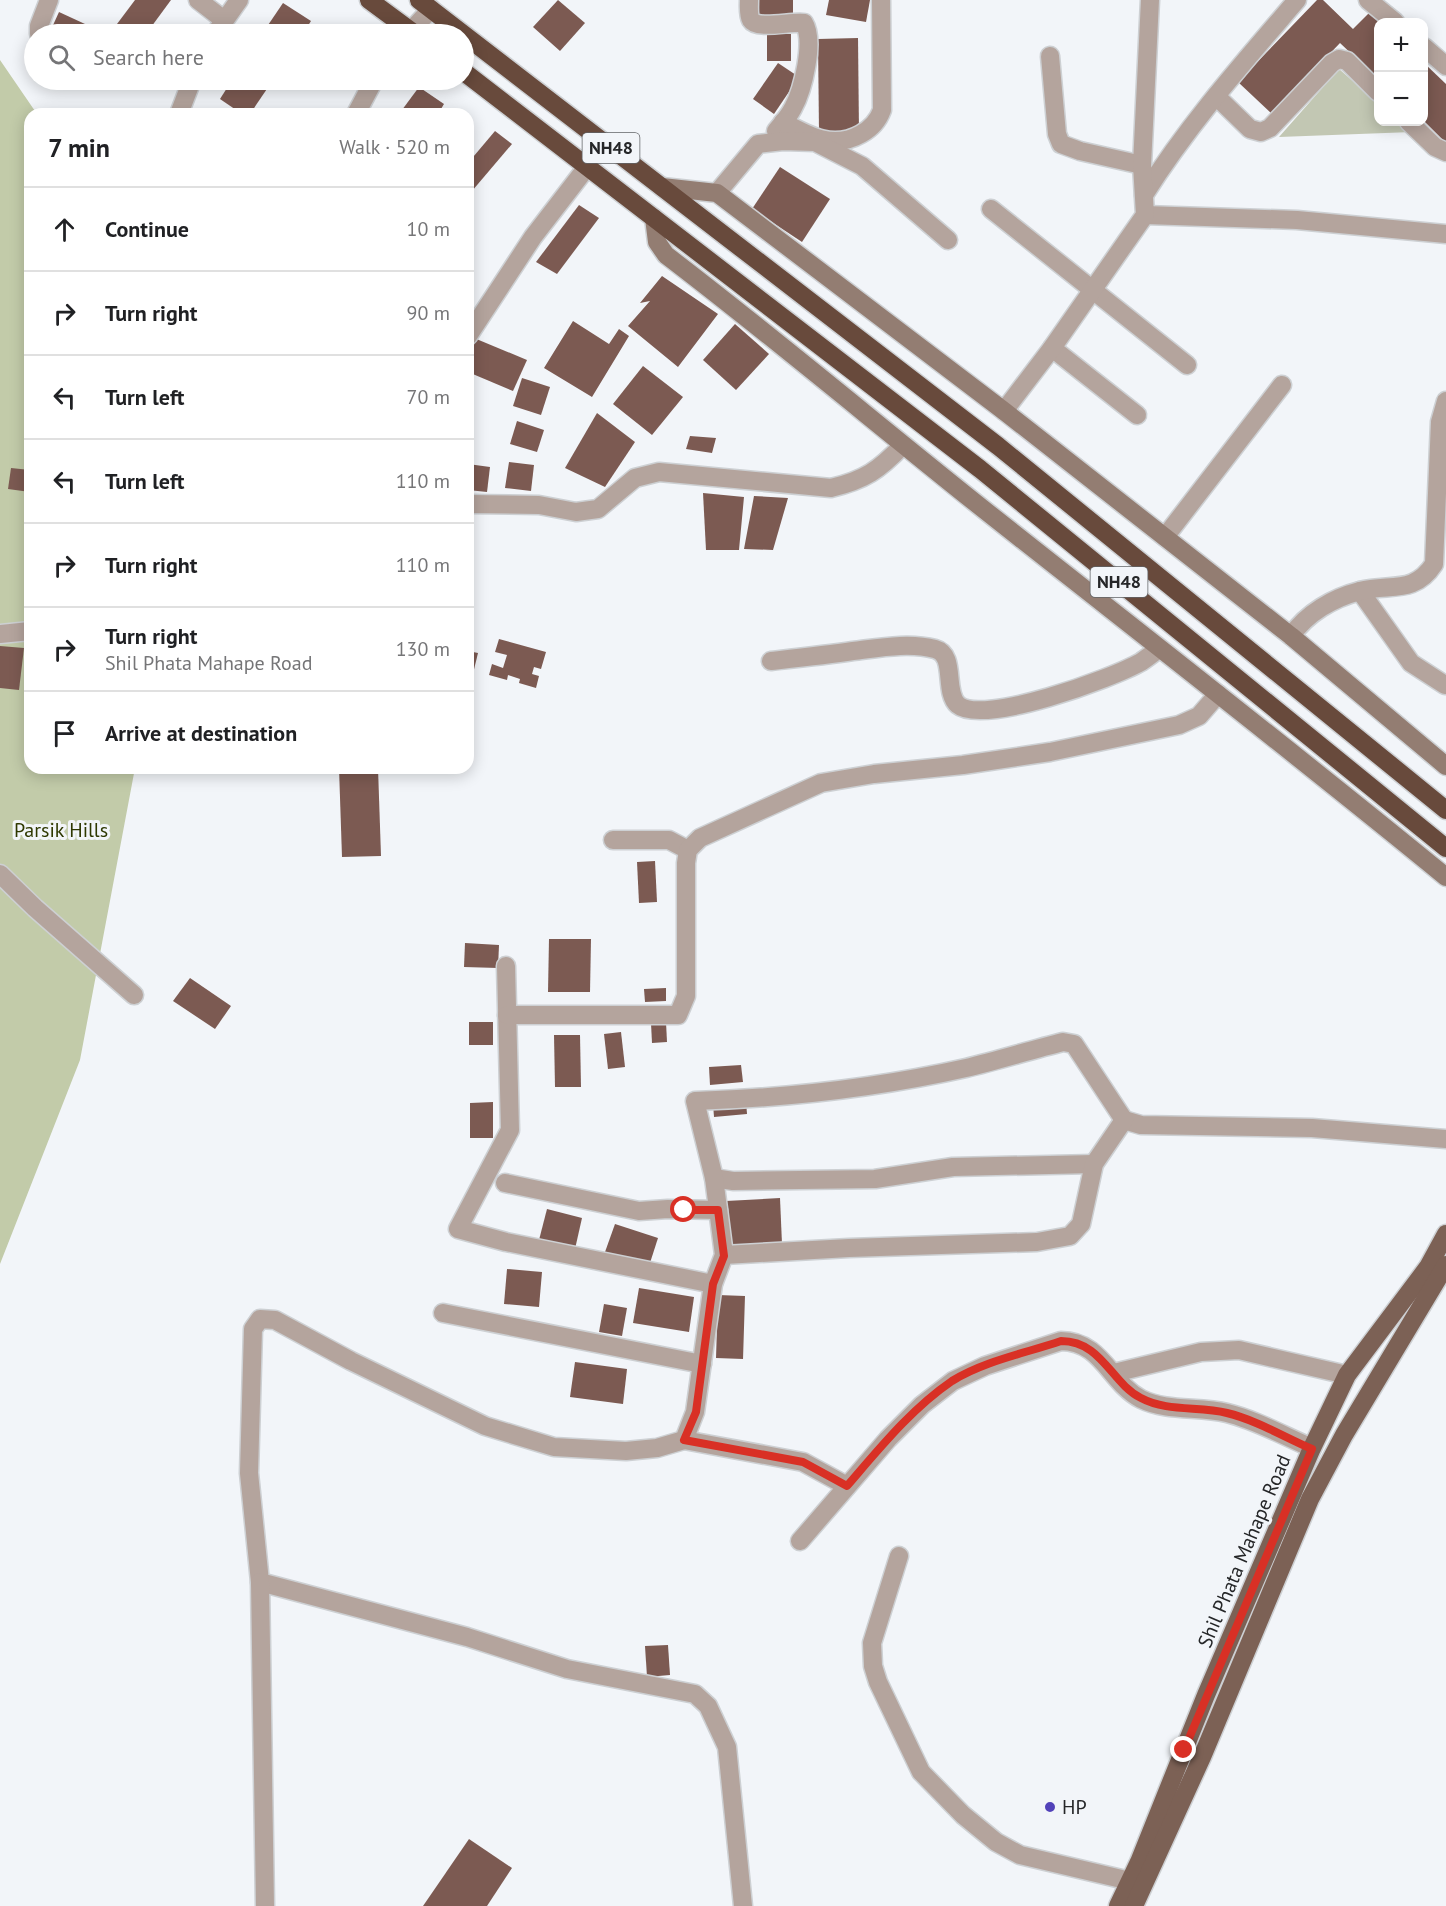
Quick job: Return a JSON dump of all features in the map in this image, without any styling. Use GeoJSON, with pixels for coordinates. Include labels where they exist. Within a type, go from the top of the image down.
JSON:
{"type":"FeatureCollection","features":[{"type":"Feature","properties":{"kind":"highway"},"geometry":{"type":"LineString","coordinates":[[369,0],[400,24]]}},
{"type":"Feature","properties":{"kind":"highway","name":"NH48"},"geometry":{"type":"LineString","coordinates":[[425,4],[451,24]]}},
{"type":"Feature","properties":{"kind":"highway","name":"NH48"},"geometry":{"type":"LineString","coordinates":[[474,42],[998,446],[1446,810]]}},
{"type":"Feature","properties":{"kind":"highway","name":"NH48"},"geometry":{"type":"LineString","coordinates":[[474,80],[980,469],[1446,848]]}},
{"type":"Feature","properties":{"kind":"highway"},"geometry":{"type":"LineString","coordinates":[[527,121],[545,96]]}},
{"type":"Feature","properties":{"kind":"main road","name":"Shil Phata Mahape Road"},"geometry":{"type":"LineString","coordinates":[[1134,1906],[1202,1757],[1310,1499],[1344,1435],[1440,1270],[1446,1234]]}},
{"type":"Feature","properties":{"kind":"main road","name":"Shil Phata Mahape Road"},"geometry":{"type":"LineString","coordinates":[[1118,1906],[1312,1449],[1347,1375],[1440,1270]]}},
{"type":"Feature","properties":{"kind":"street"},"geometry":{"type":"LineString","coordinates":[[40,24],[49,0]]}},
{"type":"Feature","properties":{"kind":"street"},"geometry":{"type":"LineString","coordinates":[[198,0],[218,24]]}},
{"type":"Feature","properties":{"kind":"street"},"geometry":{"type":"LineString","coordinates":[[222,24],[239,0]]}},
{"type":"Feature","properties":{"kind":"street"},"geometry":{"type":"LineString","coordinates":[[749,0],[750,19],[755,24],[763,26],[795,22],[804,23],[808,29],[808,45],[800,92],[792,110],[769,143]]}},
{"type":"Feature","properties":{"kind":"street"},"geometry":{"type":"LineString","coordinates":[[783,122],[806,135],[828,141],[848,141],[873,125],[879,118],[882,110],[881,0]]}},
{"type":"Feature","properties":{"kind":"street"},"geometry":{"type":"LineString","coordinates":[[1004,411],[1052,348],[1145,215],[1142,165],[1150,0]]}},
{"type":"Feature","properties":{"kind":"street"},"geometry":{"type":"LineString","coordinates":[[1144,195],[1168,156],[1297,0]]}},
{"type":"Feature","properties":{"kind":"street"},"geometry":{"type":"LineString","coordinates":[[1368,0],[1390,18]]}},
{"type":"Feature","properties":{"kind":"street"},"geometry":{"type":"LineString","coordinates":[[415,24],[425,4]]}},
{"type":"Feature","properties":{"kind":"street"},"geometry":{"type":"LineString","coordinates":[[1428,50],[1446,66]]}},
{"type":"Feature","properties":{"kind":"street"},"geometry":{"type":"LineString","coordinates":[[1050,56],[1057,134],[1061,144],[1080,151],[1142,165]]}},
{"type":"Feature","properties":{"kind":"street"},"geometry":{"type":"LineString","coordinates":[[1216,96],[1250,129],[1261,132],[1270,128],[1332,63],[1339,59],[1347,61],[1374,88]]}},
{"type":"Feature","properties":{"kind":"street"},"geometry":{"type":"LineString","coordinates":[[181,108],[188,90]]}},
{"type":"Feature","properties":{"kind":"street"},"geometry":{"type":"LineString","coordinates":[[359,108],[369,90]]}},
{"type":"Feature","properties":{"kind":"street"},"geometry":{"type":"LineString","coordinates":[[1413,126],[1435,147],[1446,152]]}},
{"type":"Feature","properties":{"kind":"street"},"geometry":{"type":"LineString","coordinates":[[717,193],[758,144],[783,141],[815,142],[862,166],[948,240]]}},
{"type":"Feature","properties":{"kind":"street"},"geometry":{"type":"LineString","coordinates":[[474,327],[533,237],[587,166]]}},
{"type":"Feature","properties":{"kind":"street"},"geometry":{"type":"LineString","coordinates":[[662,187],[717,193],[1004,411],[1291,636],[1446,766]]}},
{"type":"Feature","properties":{"kind":"street"},"geometry":{"type":"LineString","coordinates":[[991,209],[1187,365]]}},
{"type":"Feature","properties":{"kind":"street"},"geometry":{"type":"LineString","coordinates":[[1145,215],[1297,220],[1446,234]]}},
{"type":"Feature","properties":{"kind":"street"},"geometry":{"type":"LineString","coordinates":[[654,218],[657,242],[666,255],[743,314],[1159,649],[1360,806],[1446,877]]}},
{"type":"Feature","properties":{"kind":"street"},"geometry":{"type":"LineString","coordinates":[[1052,348],[1137,415]]}},
{"type":"Feature","properties":{"kind":"street"},"geometry":{"type":"LineString","coordinates":[[1165,537],[1282,385]]}},
{"type":"Feature","properties":{"kind":"street"},"geometry":{"type":"LineString","coordinates":[[1291,636],[1320,607],[1360,591],[1409,585],[1425,577],[1434,564],[1442,489],[1440,422],[1446,401]]}},
{"type":"Feature","properties":{"kind":"street"},"geometry":{"type":"LineString","coordinates":[[474,504],[539,505],[576,512],[598,509],[635,478],[659,472],[831,488],[856,482],[885,463],[903,445]]}},
{"type":"Feature","properties":{"kind":"street"},"geometry":{"type":"LineString","coordinates":[[1360,591],[1411,663],[1445,684]]}},
{"type":"Feature","properties":{"kind":"street"},"geometry":{"type":"LineString","coordinates":[[0,634],[24,632]]}},
{"type":"Feature","properties":{"kind":"street"},"geometry":{"type":"LineString","coordinates":[[771,661],[885,647],[924,647],[936,650],[942,652],[946,658],[952,694],[957,704],[968,711],[998,709],[1073,691],[1140,662],[1159,649]]}},
{"type":"Feature","properties":{"kind":"street"},"geometry":{"type":"LineString","coordinates":[[507,1015],[678,1015],[686,996],[685,890],[688,850],[700,838],[821,783],[874,774],[963,765],[1050,752],[1179,725],[1199,716],[1218,694]]}},
{"type":"Feature","properties":{"kind":"street"},"geometry":{"type":"LineString","coordinates":[[613,840],[669,840],[688,850]]}},
{"type":"Feature","properties":{"kind":"street"},"geometry":{"type":"LineString","coordinates":[[0,874],[34,908],[135,995]]}},
{"type":"Feature","properties":{"kind":"street"},"geometry":{"type":"LineString","coordinates":[[506,966],[510,1130],[458,1229],[506,1242],[713,1284]]}},
{"type":"Feature","properties":{"kind":"street"},"geometry":{"type":"LineString","coordinates":[[684,1440],[696,1412],[713,1284],[724,1256],[714,1178],[695,1101],[793,1096],[883,1083],[967,1068],[1063,1041],[1074,1044],[1124,1120],[1141,1125],[1312,1128],[1446,1139]]}},
{"type":"Feature","properties":{"kind":"street"},"geometry":{"type":"LineString","coordinates":[[724,1256],[849,1248],[1037,1242],[1070,1236],[1081,1224],[1094,1164],[1124,1120]]}},
{"type":"Feature","properties":{"kind":"street"},"geometry":{"type":"LineString","coordinates":[[714,1178],[733,1181],[876,1179],[953,1167],[1094,1164]]}},
{"type":"Feature","properties":{"kind":"street"},"geometry":{"type":"LineString","coordinates":[[505,1183],[639,1211],[718,1210]]}},
{"type":"Feature","properties":{"kind":"street"},"geometry":{"type":"LineString","coordinates":[[443,1313],[702,1364]]}},
{"type":"Feature","properties":{"kind":"street"},"geometry":{"type":"LineString","coordinates":[[265,1906],[260,1582],[249,1473],[253,1329],[260,1319],[275,1320],[351,1361],[484,1426],[554,1447],[626,1451],[657,1448],[684,1440],[803,1462],[847,1486]]}},
{"type":"Feature","properties":{"kind":"street"},"geometry":{"type":"LineString","coordinates":[[800,1541],[888,1439],[922,1405],[953,1381],[985,1366],[1061,1341],[1074,1341],[1089,1349],[1140,1398],[1165,1406],[1231,1414],[1312,1449]]}},
{"type":"Feature","properties":{"kind":"street"},"geometry":{"type":"LineString","coordinates":[[1114,1372],[1201,1352],[1239,1350],[1347,1375]]}},
{"type":"Feature","properties":{"kind":"street"},"geometry":{"type":"LineString","coordinates":[[898,1556],[872,1642],[873,1666],[878,1682],[921,1772],[963,1815],[996,1842],[1020,1855],[1130,1881]]}},
{"type":"Feature","properties":{"kind":"street"},"geometry":{"type":"LineString","coordinates":[[260,1582],[467,1637],[567,1668],[695,1694],[708,1706],[727,1748],[743,1906]]}},
{"type":"Feature","properties":{"kind":"green space","name":"Parsik Hills"},"geometry":{"type":"Polygon","coordinates":[[[0,60],[33,108],[24,108],[24,774],[134,774],[80,1060],[0,1264],[0,60]]]}},
{"type":"Feature","properties":{"kind":"green space"},"geometry":{"type":"Polygon","coordinates":[[[1339,69],[1374,100],[1374,126],[1404,126],[1412,132],[1279,137],[1339,69]]]}},
{"type":"Feature","properties":{"kind":"building"},"geometry":{"type":"Polygon","coordinates":[[[135,0],[171,0],[153,24],[117,24],[135,0]]]}},
{"type":"Feature","properties":{"kind":"building"},"geometry":{"type":"Polygon","coordinates":[[[558,0],[585,23],[560,51],[533,27],[558,0]]]}},
{"type":"Feature","properties":{"kind":"building"},"geometry":{"type":"Polygon","coordinates":[[[753,0],[793,0],[793,15],[753,15],[753,0]]]}},
{"type":"Feature","properties":{"kind":"building"},"geometry":{"type":"Polygon","coordinates":[[[829,0],[870,0],[866,22],[826,15],[829,0]]]}},
{"type":"Feature","properties":{"kind":"building"},"geometry":{"type":"Polygon","coordinates":[[[1317,0],[1323,0],[1353,29],[1370,12],[1377,18],[1374,18],[1374,75],[1340,43],[1272,114],[1238,82],[1317,0]]]}},
{"type":"Feature","properties":{"kind":"building"},"geometry":{"type":"Polygon","coordinates":[[[283,3],[311,21],[309,24],[269,24],[283,3]]]}},
{"type":"Feature","properties":{"kind":"building"},"geometry":{"type":"Polygon","coordinates":[[[59,12],[85,24],[54,24],[59,12]]]}},
{"type":"Feature","properties":{"kind":"building"},"geometry":{"type":"Polygon","coordinates":[[[767,34],[791,34],[791,61],[767,61],[767,34]]]}},
{"type":"Feature","properties":{"kind":"building"},"geometry":{"type":"Polygon","coordinates":[[[858,38],[859,133],[819,133],[818,39],[858,38]]]}},
{"type":"Feature","properties":{"kind":"building"},"geometry":{"type":"Polygon","coordinates":[[[778,63],[799,77],[774,114],[753,99],[778,63]]]}},
{"type":"Feature","properties":{"kind":"building"},"geometry":{"type":"Polygon","coordinates":[[[1428,67],[1446,84],[1446,143],[1428,125],[1428,67]]]}},
{"type":"Feature","properties":{"kind":"building"},"geometry":{"type":"Polygon","coordinates":[[[226,90],[266,90],[254,108],[233,108],[220,99],[226,90]]]}},
{"type":"Feature","properties":{"kind":"building"},"geometry":{"type":"Polygon","coordinates":[[[417,90],[423,90],[444,104],[442,108],[403,108],[417,90]]]}},
{"type":"Feature","properties":{"kind":"building"},"geometry":{"type":"Polygon","coordinates":[[[495,131],[512,144],[474,189],[474,156],[495,131]]]}},
{"type":"Feature","properties":{"kind":"building"},"geometry":{"type":"Polygon","coordinates":[[[780,167],[830,199],[802,242],[752,209],[780,167]]]}},
{"type":"Feature","properties":{"kind":"building"},"geometry":{"type":"Polygon","coordinates":[[[579,205],[599,218],[557,274],[536,262],[579,205]]]}},
{"type":"Feature","properties":{"kind":"building"},"geometry":{"type":"Polygon","coordinates":[[[662,276],[718,314],[678,367],[628,326],[650,301],[640,303],[662,276]]]}},
{"type":"Feature","properties":{"kind":"building"},"geometry":{"type":"Polygon","coordinates":[[[573,321],[609,344],[619,329],[629,336],[592,397],[544,368],[573,321]]]}},
{"type":"Feature","properties":{"kind":"building"},"geometry":{"type":"Polygon","coordinates":[[[735,324],[769,354],[736,390],[703,360],[735,324]]]}},
{"type":"Feature","properties":{"kind":"building"},"geometry":{"type":"Polygon","coordinates":[[[474,338],[527,360],[513,391],[474,375],[474,338]]]}},
{"type":"Feature","properties":{"kind":"building"},"geometry":{"type":"Polygon","coordinates":[[[643,366],[683,397],[652,435],[613,404],[643,366]]]}},
{"type":"Feature","properties":{"kind":"building"},"geometry":{"type":"Polygon","coordinates":[[[522,378],[550,387],[541,415],[513,406],[522,378]]]}},
{"type":"Feature","properties":{"kind":"building"},"geometry":{"type":"Polygon","coordinates":[[[597,413],[635,442],[605,487],[565,468],[597,413]]]}},
{"type":"Feature","properties":{"kind":"building"},"geometry":{"type":"Polygon","coordinates":[[[517,421],[544,430],[537,452],[510,444],[517,421]]]}},
{"type":"Feature","properties":{"kind":"building"},"geometry":{"type":"Polygon","coordinates":[[[690,436],[716,438],[712,453],[686,449],[690,436]]]}},
{"type":"Feature","properties":{"kind":"building"},"geometry":{"type":"Polygon","coordinates":[[[509,462],[534,465],[531,491],[505,488],[509,462]]]}},
{"type":"Feature","properties":{"kind":"building"},"geometry":{"type":"Polygon","coordinates":[[[474,465],[490,467],[487,492],[474,491],[474,465]]]}},
{"type":"Feature","properties":{"kind":"building"},"geometry":{"type":"Polygon","coordinates":[[[11,468],[24,469],[24,491],[8,489],[11,468]]]}},
{"type":"Feature","properties":{"kind":"building"},"geometry":{"type":"Polygon","coordinates":[[[703,493],[744,497],[739,550],[706,550],[703,493]]]}},
{"type":"Feature","properties":{"kind":"building"},"geometry":{"type":"Polygon","coordinates":[[[754,496],[788,498],[773,550],[744,549],[754,496]]]}},
{"type":"Feature","properties":{"kind":"building"},"geometry":{"type":"Polygon","coordinates":[[[499,639],[546,652],[541,669],[534,667],[532,674],[539,676],[536,688],[519,683],[520,679],[508,675],[507,680],[489,675],[492,664],[503,668],[507,655],[495,652],[499,639]]]}},
{"type":"Feature","properties":{"kind":"building"},"geometry":{"type":"Polygon","coordinates":[[[0,646],[24,648],[19,690],[0,688],[0,646]]]}},
{"type":"Feature","properties":{"kind":"building"},"geometry":{"type":"Polygon","coordinates":[[[474,652],[478,653],[474,669],[474,652]]]}},
{"type":"Feature","properties":{"kind":"building"},"geometry":{"type":"Polygon","coordinates":[[[339,774],[378,774],[381,856],[342,857],[339,774]]]}},
{"type":"Feature","properties":{"kind":"building"},"geometry":{"type":"Polygon","coordinates":[[[655,861],[657,902],[639,903],[637,862],[655,861]]]}},
{"type":"Feature","properties":{"kind":"building"},"geometry":{"type":"Polygon","coordinates":[[[549,939],[591,939],[590,992],[548,992],[549,939]]]}},
{"type":"Feature","properties":{"kind":"building"},"geometry":{"type":"Polygon","coordinates":[[[465,943],[499,945],[498,968],[464,967],[465,943]]]}},
{"type":"Feature","properties":{"kind":"building"},"geometry":{"type":"Polygon","coordinates":[[[190,978],[231,1006],[215,1029],[173,1001],[190,978]]]}},
{"type":"Feature","properties":{"kind":"building"},"geometry":{"type":"Polygon","coordinates":[[[666,988],[666,1001],[645,1002],[644,989],[666,988]]]}},
{"type":"Feature","properties":{"kind":"building"},"geometry":{"type":"Polygon","coordinates":[[[469,1022],[493,1022],[493,1045],[469,1045],[469,1022]]]}},
{"type":"Feature","properties":{"kind":"building"},"geometry":{"type":"Polygon","coordinates":[[[666,1022],[667,1042],[652,1043],[651,1023],[666,1022]]]}},
{"type":"Feature","properties":{"kind":"building"},"geometry":{"type":"Polygon","coordinates":[[[621,1032],[625,1067],[608,1069],[604,1034],[621,1032]]]}},
{"type":"Feature","properties":{"kind":"building"},"geometry":{"type":"Polygon","coordinates":[[[554,1035],[580,1035],[581,1087],[555,1087],[554,1035]]]}},
{"type":"Feature","properties":{"kind":"building"},"geometry":{"type":"Polygon","coordinates":[[[741,1065],[743,1082],[710,1085],[709,1067],[741,1065]]]}},
{"type":"Feature","properties":{"kind":"building"},"geometry":{"type":"Polygon","coordinates":[[[746,1101],[747,1114],[714,1117],[713,1104],[746,1101]]]}},
{"type":"Feature","properties":{"kind":"building"},"geometry":{"type":"Polygon","coordinates":[[[493,1102],[493,1138],[470,1138],[470,1103],[493,1102]]]}},
{"type":"Feature","properties":{"kind":"building"},"geometry":{"type":"Polygon","coordinates":[[[780,1198],[782,1244],[729,1247],[726,1201],[780,1198]]]}},
{"type":"Feature","properties":{"kind":"building"},"geometry":{"type":"Polygon","coordinates":[[[547,1209],[582,1218],[575,1249],[539,1240],[547,1209]]]}},
{"type":"Feature","properties":{"kind":"building"},"geometry":{"type":"Polygon","coordinates":[[[615,1224],[658,1238],[649,1266],[605,1252],[615,1224]]]}},
{"type":"Feature","properties":{"kind":"building"},"geometry":{"type":"Polygon","coordinates":[[[507,1269],[542,1272],[539,1307],[504,1304],[507,1269]]]}},
{"type":"Feature","properties":{"kind":"building"},"geometry":{"type":"Polygon","coordinates":[[[639,1288],[694,1297],[689,1332],[633,1323],[639,1288]]]}},
{"type":"Feature","properties":{"kind":"building"},"geometry":{"type":"Polygon","coordinates":[[[718,1295],[745,1296],[743,1359],[716,1358],[718,1295]]]}},
{"type":"Feature","properties":{"kind":"building"},"geometry":{"type":"Polygon","coordinates":[[[604,1304],[627,1308],[622,1336],[599,1332],[604,1304]]]}},
{"type":"Feature","properties":{"kind":"building"},"geometry":{"type":"Polygon","coordinates":[[[575,1362],[627,1369],[623,1404],[570,1397],[575,1362]]]}},
{"type":"Feature","properties":{"kind":"building"},"geometry":{"type":"Polygon","coordinates":[[[668,1645],[670,1675],[647,1677],[645,1646],[668,1645]]]}},
{"type":"Feature","properties":{"kind":"building"},"geometry":{"type":"Polygon","coordinates":[[[469,1839],[512,1868],[487,1906],[423,1906],[469,1839]]]}},
{"type":"Feature","properties":{"kind":"place","name":"HP"},"geometry":{"type":"Point","coordinates":[1050,1807]}},
{"type":"Feature","properties":{"kind":"route"},"geometry":{"type":"LineString","coordinates":[[684,1210],[718,1210],[724,1256],[713,1284],[696,1412],[684,1440],[803,1462],[847,1486],[888,1439],[922,1405],[953,1381],[985,1366],[1061,1341],[1074,1341],[1089,1349],[1140,1398],[1165,1406],[1224,1412],[1238,1416],[1312,1449],[1184,1750]]}}]}
